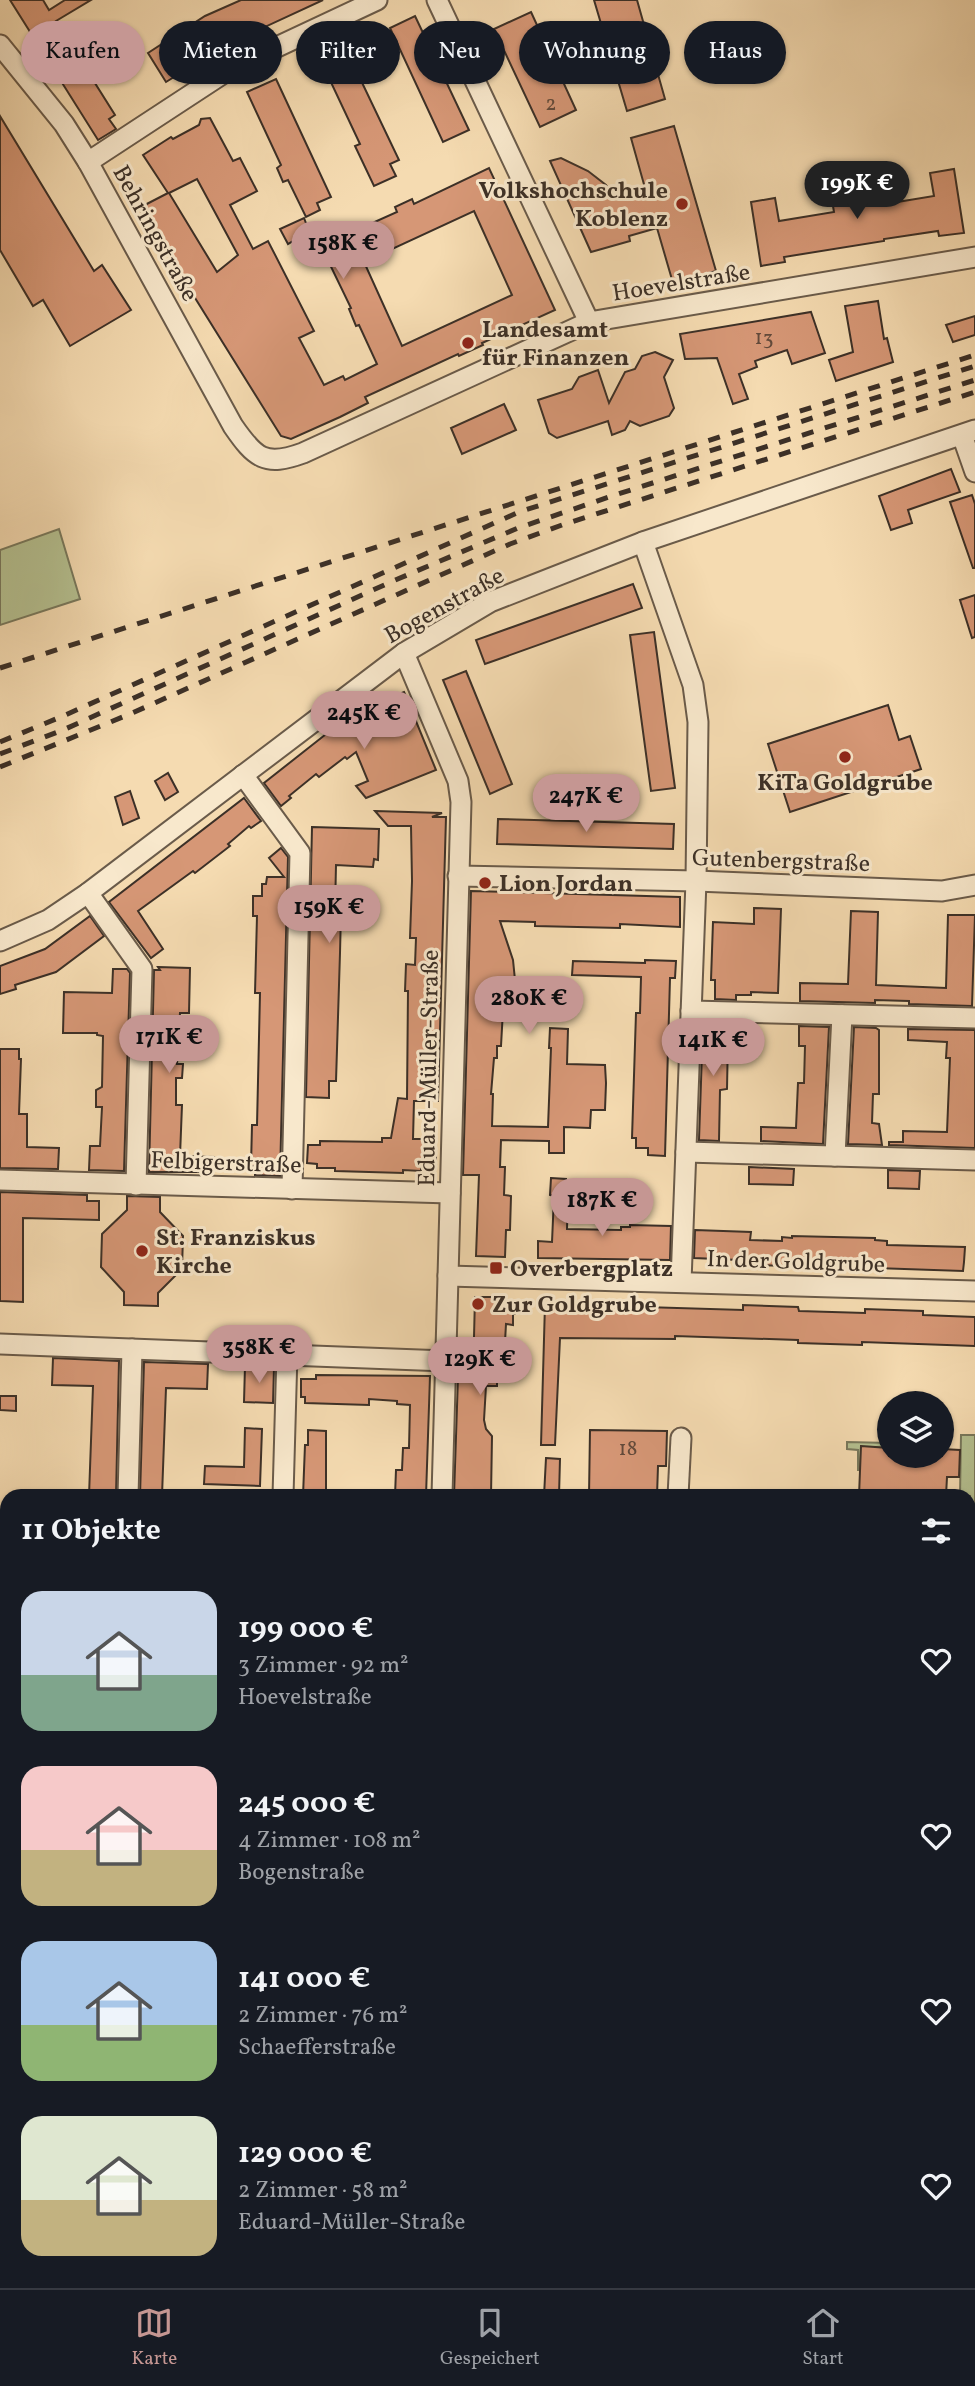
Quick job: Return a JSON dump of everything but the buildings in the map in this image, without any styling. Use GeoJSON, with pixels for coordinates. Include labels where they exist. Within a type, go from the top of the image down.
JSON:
{"type":"FeatureCollection","features":[{"type":"Feature","properties":{"kind":"street"},"geometry":{"type":"LineString","coordinates":[[88,162],[230,69],[377,0]]}},
{"type":"Feature","properties":{"kind":"street"},"geometry":{"type":"LineString","coordinates":[[438,0],[589,322]]}},
{"type":"Feature","properties":{"kind":"street","name":"Behringstraße"},"geometry":{"type":"LineString","coordinates":[[0,46],[64,124],[88,162],[233,426],[255,453]]}},
{"type":"Feature","properties":{"kind":"street","name":"Hoevelstraße"},"geometry":{"type":"LineString","coordinates":[[255,453],[272,461],[285,460],[303,453],[589,322],[975,257]]}},
{"type":"Feature","properties":{"kind":"street"},"geometry":{"type":"LineString","coordinates":[[969,432],[975,472]]}},
{"type":"Feature","properties":{"kind":"street","name":"Bogenstraße"},"geometry":{"type":"LineString","coordinates":[[0,941],[48,920],[88,893],[404,653],[490,602],[643,542],[969,432]]}},
{"type":"Feature","properties":{"kind":"street"},"geometry":{"type":"LineString","coordinates":[[643,542],[693,685],[697,705],[696,881],[681,1282]]}},
{"type":"Feature","properties":{"kind":"street","name":"Eduard-Müller-Straße"},"geometry":{"type":"LineString","coordinates":[[404,653],[458,781],[461,802],[442,1489]]}},
{"type":"Feature","properties":{"kind":"street"},"geometry":{"type":"LineString","coordinates":[[243,775],[300,853],[292,1189]]}},
{"type":"Feature","properties":{"kind":"street","name":"Gutenbergstraße"},"geometry":{"type":"LineString","coordinates":[[458,876],[696,881],[942,891],[975,885]]}},
{"type":"Feature","properties":{"kind":"street"},"geometry":{"type":"LineString","coordinates":[[88,893],[142,969],[136,1185]]}},
{"type":"Feature","properties":{"kind":"street"},"geometry":{"type":"LineString","coordinates":[[691,1011],[975,1018]]}},
{"type":"Feature","properties":{"kind":"street"},"geometry":{"type":"LineString","coordinates":[[835,1156],[842,1015]]}},
{"type":"Feature","properties":{"kind":"street"},"geometry":{"type":"LineString","coordinates":[[686,1152],[975,1160]]}},
{"type":"Feature","properties":{"kind":"street","name":"Felbigerstraße"},"geometry":{"type":"LineString","coordinates":[[0,1180],[450,1193]]}},
{"type":"Feature","properties":{"kind":"street","name":"In der Goldgrube"},"geometry":{"type":"LineString","coordinates":[[448,1276],[975,1291]]}},
{"type":"Feature","properties":{"kind":"street"},"geometry":{"type":"LineString","coordinates":[[0,1344],[446,1361]]}},
{"type":"Feature","properties":{"kind":"street"},"geometry":{"type":"LineString","coordinates":[[128,1489],[132,1349]]}},
{"type":"Feature","properties":{"kind":"street"},"geometry":{"type":"LineString","coordinates":[[283,1489],[287,1353]]}},
{"type":"Feature","properties":{"kind":"street"},"geometry":{"type":"LineString","coordinates":[[678,1489],[681,1438]]}},
{"type":"Feature","properties":{"kind":"green space"},"geometry":{"type":"Polygon","coordinates":[[[59,529],[80,599],[0,625],[0,550],[59,529]]]}},
{"type":"Feature","properties":{"kind":"green space"},"geometry":{"type":"Polygon","coordinates":[[[961,1435],[975,1435],[975,1489],[960,1489],[961,1435]]]}},
{"type":"Feature","properties":{"kind":"green space"},"geometry":{"type":"Polygon","coordinates":[[[847,1442],[877,1443],[877,1448],[861,1447],[860,1470],[858,1450],[847,1449],[847,1442]]]}},
{"type":"Feature","properties":{"kind":"railway"},"geometry":{"type":"LineString","coordinates":[[0,668],[975,355]]}},
{"type":"Feature","properties":{"kind":"railway"},"geometry":{"type":"LineString","coordinates":[[0,742],[519,512],[975,366]]}},
{"type":"Feature","properties":{"kind":"railway"},"geometry":{"type":"LineString","coordinates":[[0,754],[63,730],[393,581],[518,528],[975,380]]}},
{"type":"Feature","properties":{"kind":"railway"},"geometry":{"type":"LineString","coordinates":[[0,767],[130,714],[510,544],[975,392]]}},
{"type":"Feature","properties":{"kind":"place","name":"Volkshochschule Koblenz"},"geometry":{"type":"Point","coordinates":[682,204]}},
{"type":"Feature","properties":{"kind":"place","name":"Landesamt für Finanzen"},"geometry":{"type":"Point","coordinates":[468,343]}},
{"type":"Feature","properties":{"kind":"place","name":"KiTa Goldgrube"},"geometry":{"type":"Point","coordinates":[845,757]}},
{"type":"Feature","properties":{"kind":"place","name":"Lion Jordan"},"geometry":{"type":"Point","coordinates":[485,883]}},
{"type":"Feature","properties":{"kind":"place","name":"St. Franziskus Kirche"},"geometry":{"type":"Point","coordinates":[142,1251]}},
{"type":"Feature","properties":{"kind":"place","name":"Overbergplatz"},"geometry":{"type":"Point","coordinates":[496,1268]}},
{"type":"Feature","properties":{"kind":"place","name":"Zur Goldgrube"},"geometry":{"type":"Point","coordinates":[478,1304]}}]}
